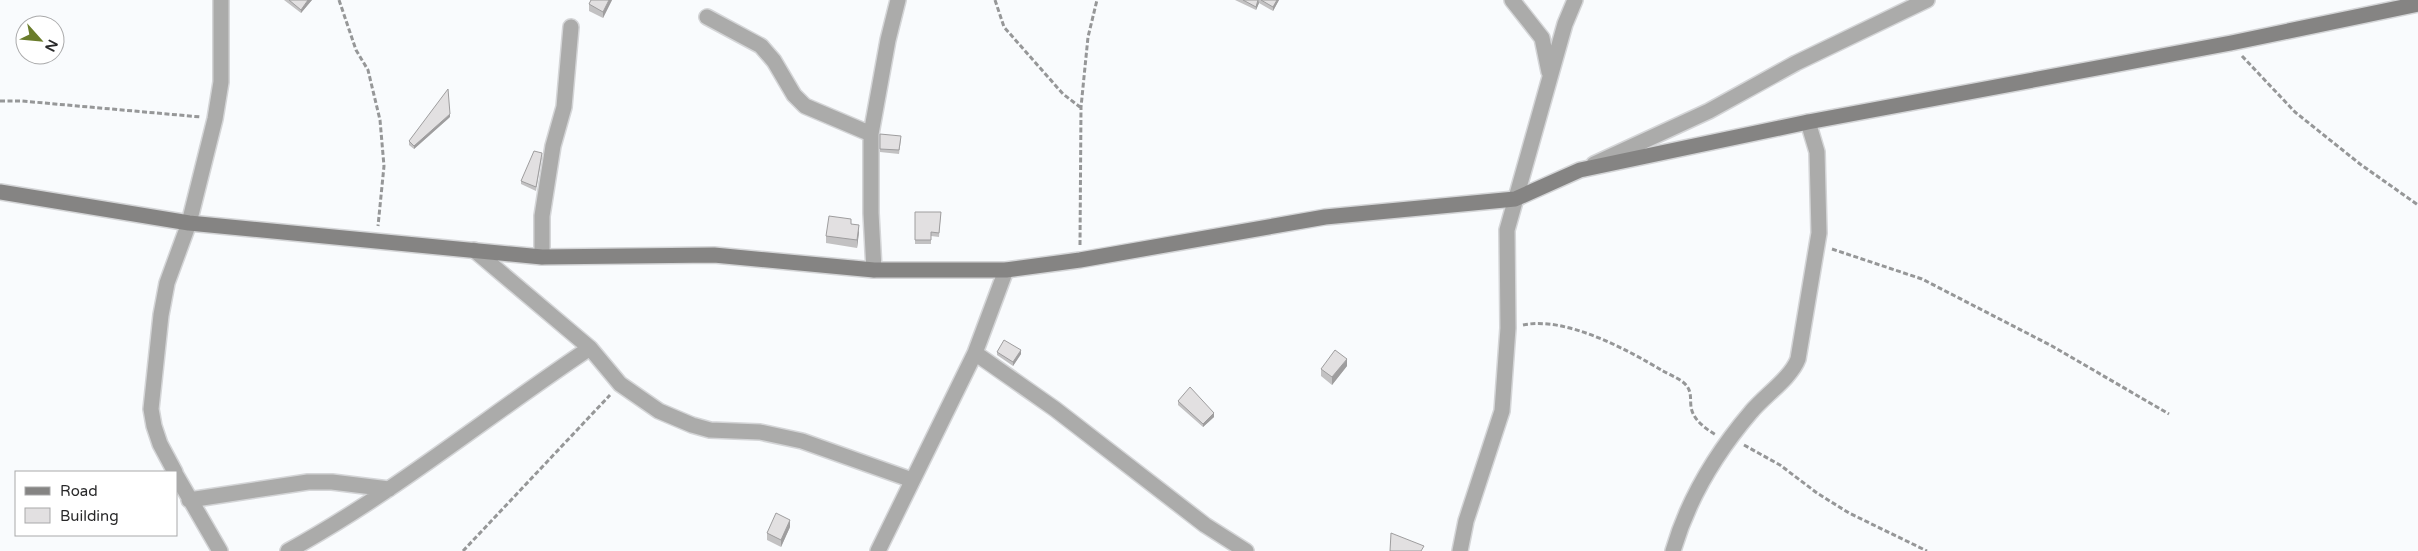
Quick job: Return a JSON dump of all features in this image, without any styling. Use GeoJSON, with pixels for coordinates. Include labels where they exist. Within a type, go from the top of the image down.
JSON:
{"type":"FeatureCollection","features":[{"type":"Feature","properties":{"kind":"street"},"geometry":{"type":"LineString","coordinates":[[174,471],[160,444],[151,409],[161,315],[168,283],[189,223],[215,119],[221,82],[221,0]]}},
{"type":"Feature","properties":{"kind":"street"},"geometry":{"type":"LineString","coordinates":[[874,270],[870,134],[888,40],[898,0]]}},
{"type":"Feature","properties":{"kind":"street"},"geometry":{"type":"LineString","coordinates":[[1512,0],[1542,38],[1549,77]]}},
{"type":"Feature","properties":{"kind":"street"},"geometry":{"type":"LineString","coordinates":[[1460,551],[1466,521],[1502,411],[1508,328],[1507,230],[1534,140],[1549,77],[1565,24],[1575,0]]}},
{"type":"Feature","properties":{"kind":"street"},"geometry":{"type":"LineString","coordinates":[[0,192],[189,223],[542,257],[714,255],[874,270],[1006,270],[1080,260],[1325,217],[1515,199],[1709,111],[1796,63],[1927,0]]}},
{"type":"Feature","properties":{"kind":"street"},"geometry":{"type":"LineString","coordinates":[[1580,170],[1808,122],[2231,44],[2418,4]]}},
{"type":"Feature","properties":{"kind":"street"},"geometry":{"type":"LineString","coordinates":[[707,17],[761,46],[774,60],[794,96],[805,106],[870,134]]}},
{"type":"Feature","properties":{"kind":"street"},"geometry":{"type":"LineString","coordinates":[[542,257],[542,216],[553,146],[564,107],[571,26]]}},
{"type":"Feature","properties":{"kind":"street"},"geometry":{"type":"LineString","coordinates":[[1673,551],[1692,499],[1729,440],[1752,411],[1796,365],[1818,234],[1817,152],[1808,122]]}},
{"type":"Feature","properties":{"kind":"street"},"geometry":{"type":"LineString","coordinates":[[474,250],[590,348],[620,384],[659,411],[692,425],[710,430],[760,432],[802,441],[912,480]]}},
{"type":"Feature","properties":{"kind":"street"},"geometry":{"type":"LineString","coordinates":[[878,551],[975,353],[1006,270]]}},
{"type":"Feature","properties":{"kind":"street"},"geometry":{"type":"LineString","coordinates":[[288,551],[389,488],[590,348]]}},
{"type":"Feature","properties":{"kind":"street"},"geometry":{"type":"LineString","coordinates":[[975,353],[1055,409],[1205,524],[1246,551]]}},
{"type":"Feature","properties":{"kind":"street"},"geometry":{"type":"LineString","coordinates":[[178,480],[220,551]]}},
{"type":"Feature","properties":{"kind":"street"},"geometry":{"type":"LineString","coordinates":[[189,500],[308,482],[332,482],[389,488]]}},
{"type":"Feature","properties":{"kind":"path"},"geometry":{"type":"LineString","coordinates":[[339,0],[356,50],[368,70],[380,120],[384,166],[377,241]]}},
{"type":"Feature","properties":{"kind":"path"},"geometry":{"type":"LineString","coordinates":[[995,0],[1004,27],[1063,94],[1080,107]]}},
{"type":"Feature","properties":{"kind":"path"},"geometry":{"type":"LineString","coordinates":[[1080,260],[1080,107],[1088,37],[1097,0]]}},
{"type":"Feature","properties":{"kind":"path"},"geometry":{"type":"LineString","coordinates":[[2231,44],[2294,112],[2360,164],[2418,205]]}},
{"type":"Feature","properties":{"kind":"path"},"geometry":{"type":"LineString","coordinates":[[0,101],[22,101],[215,119]]}},
{"type":"Feature","properties":{"kind":"path"},"geometry":{"type":"LineString","coordinates":[[1817,244],[1922,279],[2052,346],[2169,414]]}},
{"type":"Feature","properties":{"kind":"path"},"geometry":{"type":"LineString","coordinates":[[1508,328],[1533,323],[1560,326],[1638,356],[1685,384],[1691,393],[1691,410],[1698,421],[1708,430],[1780,464],[1818,493],[1849,513],[1927,551]]}},
{"type":"Feature","properties":{"kind":"path"},"geometry":{"type":"LineString","coordinates":[[464,551],[620,384]]}},
{"type":"Feature","properties":{"kind":"building"},"geometry":{"type":"Polygon","coordinates":[[[289,0],[308,0],[301,10],[289,0]]]}},
{"type":"Feature","properties":{"kind":"building"},"geometry":{"type":"Polygon","coordinates":[[[591,0],[609,0],[603,12],[589,4],[591,0]]]}},
{"type":"Feature","properties":{"kind":"building"},"geometry":{"type":"Polygon","coordinates":[[[1243,0],[1258,0],[1256,7],[1243,0]]]}},
{"type":"Feature","properties":{"kind":"building"},"geometry":{"type":"Polygon","coordinates":[[[1261,0],[1277,0],[1273,7],[1261,0]]]}},
{"type":"Feature","properties":{"kind":"building"},"geometry":{"type":"Polygon","coordinates":[[[448,89],[450,114],[414,146],[409,141],[448,89]]]}},
{"type":"Feature","properties":{"kind":"building"},"geometry":{"type":"Polygon","coordinates":[[[880,134],[901,136],[899,150],[880,149],[880,134]]]}},
{"type":"Feature","properties":{"kind":"building"},"geometry":{"type":"Polygon","coordinates":[[[534,151],[542,153],[536,187],[521,181],[534,151]]]}},
{"type":"Feature","properties":{"kind":"building"},"geometry":{"type":"Polygon","coordinates":[[[915,212],[941,212],[939,233],[931,232],[931,240],[915,240],[915,212]]]}},
{"type":"Feature","properties":{"kind":"building"},"geometry":{"type":"Polygon","coordinates":[[[829,216],[851,219],[851,224],[859,225],[857,240],[826,236],[829,216]]]}},
{"type":"Feature","properties":{"kind":"building"},"geometry":{"type":"Polygon","coordinates":[[[1004,340],[1021,350],[1013,362],[997,352],[1004,340]]]}},
{"type":"Feature","properties":{"kind":"building"},"geometry":{"type":"Polygon","coordinates":[[[1335,350],[1347,359],[1332,377],[1321,369],[1335,350]]]}},
{"type":"Feature","properties":{"kind":"building"},"geometry":{"type":"Polygon","coordinates":[[[1190,387],[1214,413],[1203,424],[1178,401],[1190,387]]]}},
{"type":"Feature","properties":{"kind":"building"},"geometry":{"type":"Polygon","coordinates":[[[776,513],[790,520],[781,540],[767,533],[776,513]]]}},
{"type":"Feature","properties":{"kind":"building"},"geometry":{"type":"Polygon","coordinates":[[[1391,533],[1424,546],[1421,551],[1390,551],[1391,533]]]}}]}
